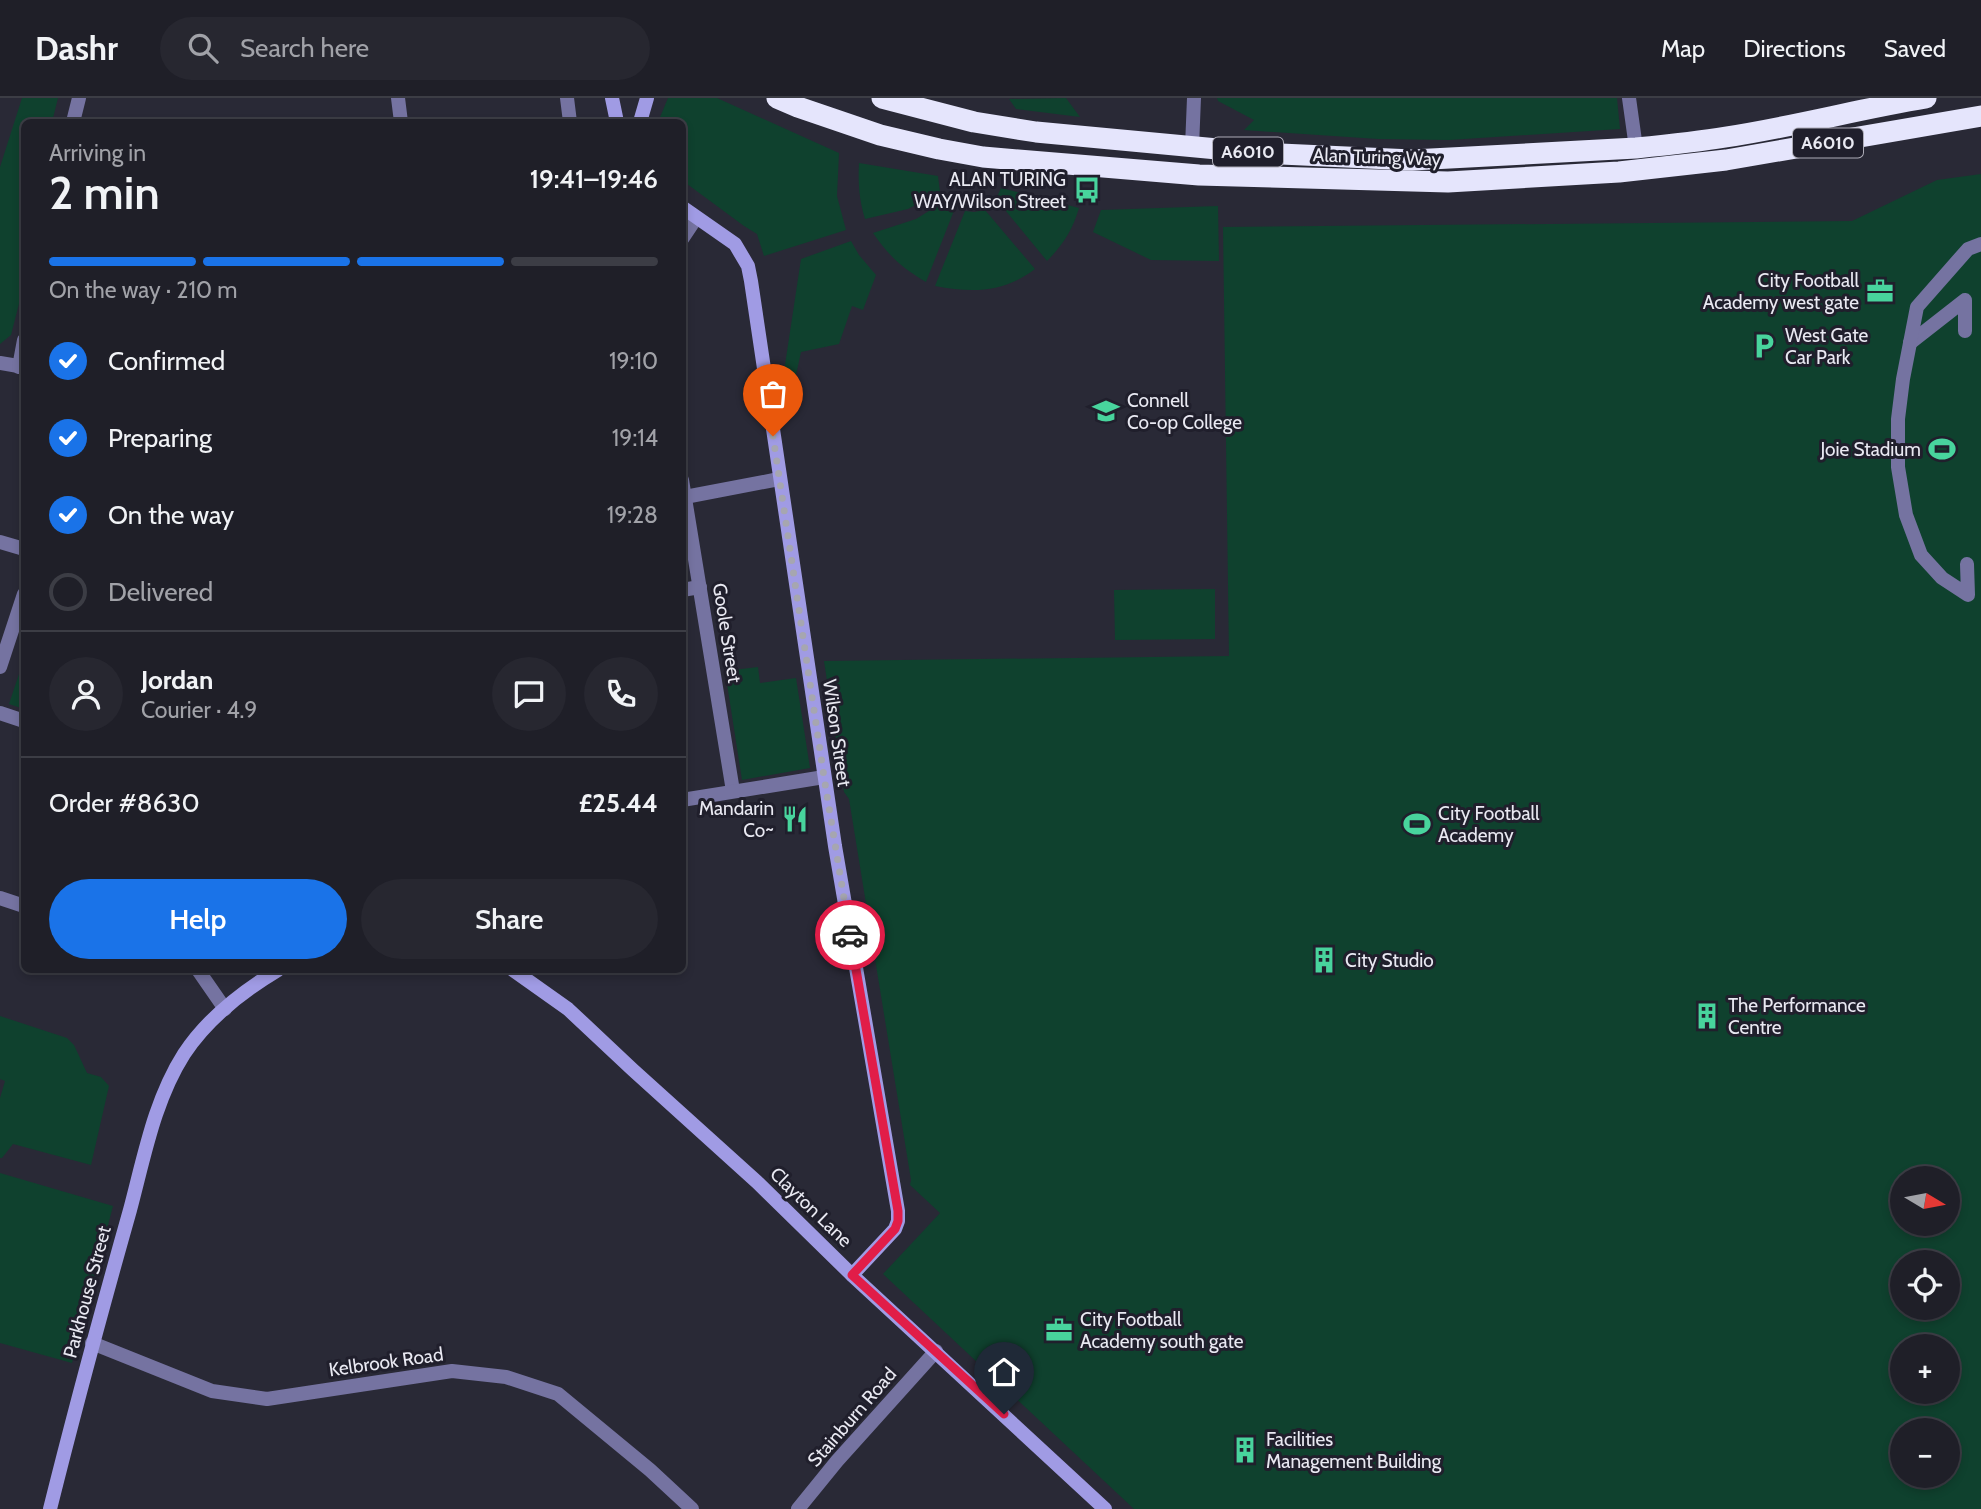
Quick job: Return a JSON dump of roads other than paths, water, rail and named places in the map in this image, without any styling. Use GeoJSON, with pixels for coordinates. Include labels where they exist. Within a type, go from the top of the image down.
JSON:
{"type":"FeatureCollection","features":[{"type":"Feature","properties":{"kind":"highway","name":"Alan Turing Way"},"geometry":{"type":"LineString","coordinates":[[777,98],[880,135],[983,157],[1199,175],[1448,182],[1619,172],[1726,160],[1981,116]]}},
{"type":"Feature","properties":{"kind":"highway","name":"Alan Turing Way"},"geometry":{"type":"LineString","coordinates":[[882,98],[974,122],[1036,132],[1192,148],[1412,160],[1636,148],[1728,137],[1926,98]]}},
{"type":"Feature","properties":{"kind":"street"},"geometry":{"type":"LineString","coordinates":[[74,119],[79,98]]}},
{"type":"Feature","properties":{"kind":"street"},"geometry":{"type":"LineString","coordinates":[[398,98],[401,119]]}},
{"type":"Feature","properties":{"kind":"street"},"geometry":{"type":"LineString","coordinates":[[566,98],[568,119]]}},
{"type":"Feature","properties":{"kind":"street"},"geometry":{"type":"LineString","coordinates":[[612,98],[619,119]]}},
{"type":"Feature","properties":{"kind":"street"},"geometry":{"type":"LineString","coordinates":[[620,119],[623,98]]}},
{"type":"Feature","properties":{"kind":"street"},"geometry":{"type":"LineString","coordinates":[[641,119],[648,98]]}},
{"type":"Feature","properties":{"kind":"street"},"geometry":{"type":"LineString","coordinates":[[1192,148],[1194,98]]}},
{"type":"Feature","properties":{"kind":"street"},"geometry":{"type":"LineString","coordinates":[[1629,98],[1636,148]]}},
{"type":"Feature","properties":{"kind":"street","name":"Wilson Street"},"geometry":{"type":"LineString","coordinates":[[686,211],[734,244],[748,266],[824,777],[898,1211],[895,1229],[852,1275]]}},
{"type":"Feature","properties":{"kind":"street"},"geometry":{"type":"LineString","coordinates":[[686,233],[696,218]]}},
{"type":"Feature","properties":{"kind":"street"},"geometry":{"type":"LineString","coordinates":[[1967,564],[1968,594],[1942,578],[1921,555],[1906,515],[1898,467],[1898,419],[1917,307],[1968,249],[1981,243]]}},
{"type":"Feature","properties":{"kind":"street"},"geometry":{"type":"LineString","coordinates":[[1910,344],[1965,300],[1965,331]]}},
{"type":"Feature","properties":{"kind":"street"},"geometry":{"type":"LineString","coordinates":[[0,363],[21,367]]}},
{"type":"Feature","properties":{"kind":"street"},"geometry":{"type":"LineString","coordinates":[[686,497],[779,479]]}},
{"type":"Feature","properties":{"kind":"street","name":"Goole Street"},"geometry":{"type":"LineString","coordinates":[[686,503],[733,791]]}},
{"type":"Feature","properties":{"kind":"street"},"geometry":{"type":"LineString","coordinates":[[0,542],[21,548]]}},
{"type":"Feature","properties":{"kind":"street"},"geometry":{"type":"LineString","coordinates":[[686,589],[700,587]]}},
{"type":"Feature","properties":{"kind":"street"},"geometry":{"type":"LineString","coordinates":[[0,667],[21,603]]}},
{"type":"Feature","properties":{"kind":"street"},"geometry":{"type":"LineString","coordinates":[[0,713],[21,720]]}},
{"type":"Feature","properties":{"kind":"street"},"geometry":{"type":"LineString","coordinates":[[686,799],[824,777]]}},
{"type":"Feature","properties":{"kind":"street"},"geometry":{"type":"LineString","coordinates":[[0,898],[21,905]]}},
{"type":"Feature","properties":{"kind":"street"},"geometry":{"type":"LineString","coordinates":[[200,973],[225,1009],[250,987],[273,973]]}},
{"type":"Feature","properties":{"kind":"street","name":"Clayton Lane"},"geometry":{"type":"LineString","coordinates":[[517,973],[568,1009],[757,1182],[852,1275],[1105,1509]]}},
{"type":"Feature","properties":{"kind":"street","name":"Parkhouse Street"},"geometry":{"type":"LineString","coordinates":[[50,1509],[92,1343],[160,1101],[183,1055],[225,1009]]}},
{"type":"Feature","properties":{"kind":"street","name":"Kelbrook Road"},"geometry":{"type":"LineString","coordinates":[[92,1343],[212,1391],[267,1399],[452,1371],[506,1377],[558,1394],[650,1470],[692,1509]]}},
{"type":"Feature","properties":{"kind":"street","name":"Stainburn Road"},"geometry":{"type":"LineString","coordinates":[[798,1509],[837,1461],[936,1351]]}},
{"type":"Feature","properties":{"kind":"place","name":"ALAN TURING WAY/Wilson Street"},"geometry":{"type":"Point","coordinates":[1087,190]}},
{"type":"Feature","properties":{"kind":"place","name":"City Football Academy west gate"},"geometry":{"type":"Point","coordinates":[1880,291]}},
{"type":"Feature","properties":{"kind":"place","name":"West Gate Car Park"},"geometry":{"type":"Point","coordinates":[1764,346]}},
{"type":"Feature","properties":{"kind":"place","name":"Connell Co-op College"},"geometry":{"type":"Point","coordinates":[1106,411]}},
{"type":"Feature","properties":{"kind":"place","name":"Joie Stadium"},"geometry":{"type":"Point","coordinates":[1942,449]}},
{"type":"Feature","properties":{"kind":"place","name":"Mandarin Co~"},"geometry":{"type":"Point","coordinates":[795,819]}},
{"type":"Feature","properties":{"kind":"place","name":"City Football Academy"},"geometry":{"type":"Point","coordinates":[1417,824]}},
{"type":"Feature","properties":{"kind":"place","name":"City Studio"},"geometry":{"type":"Point","coordinates":[1324,960]}},
{"type":"Feature","properties":{"kind":"place","name":"The Performance Centre"},"geometry":{"type":"Point","coordinates":[1707,1016]}},
{"type":"Feature","properties":{"kind":"place","name":"City Football Academy south gate"},"geometry":{"type":"Point","coordinates":[1059,1330]}},
{"type":"Feature","properties":{"kind":"place","name":"Facilities Management Building"},"geometry":{"type":"Point","coordinates":[1245,1450]}}]}
